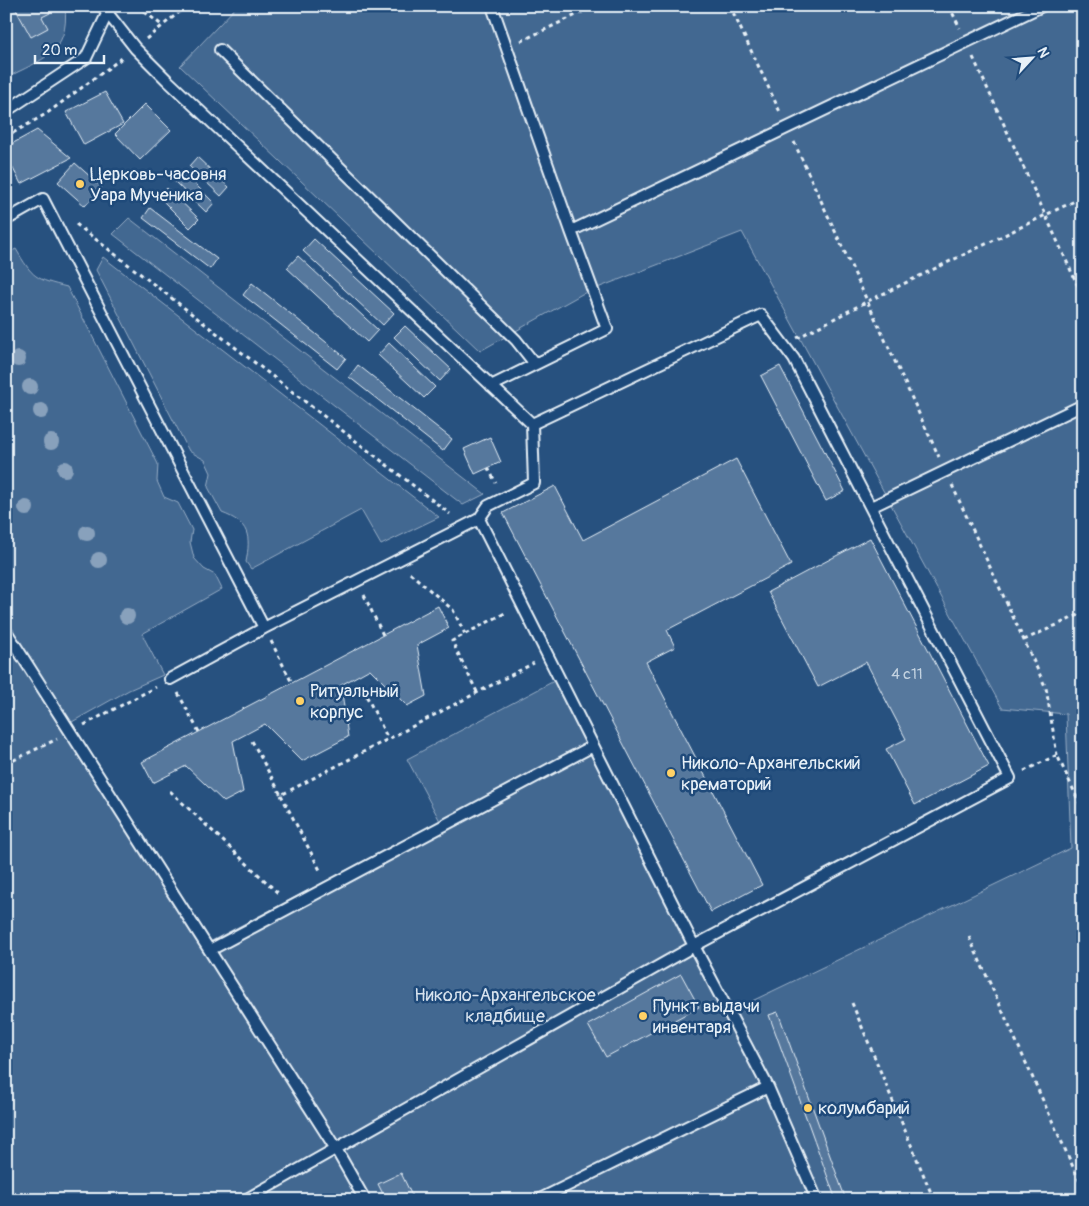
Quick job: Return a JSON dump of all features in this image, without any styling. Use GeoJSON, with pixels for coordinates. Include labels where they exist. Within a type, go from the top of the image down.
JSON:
{"type":"FeatureCollection","features":[{"type":"Feature","properties":{"kind":"lane"},"geometry":{"type":"LineString","coordinates":[[491,386],[608,329],[571,231],[492,6]]}},
{"type":"Feature","properties":{"kind":"lane"},"geometry":{"type":"LineString","coordinates":[[571,231],[1042,6]]}},
{"type":"Feature","properties":{"kind":"lane"},"geometry":{"type":"LineString","coordinates":[[107,8],[135,48],[532,424],[534,483],[488,506],[479,519],[264,628],[170,679]]}},
{"type":"Feature","properties":{"kind":"lane"},"geometry":{"type":"LineString","coordinates":[[6,111],[86,58],[107,8]]}},
{"type":"Feature","properties":{"kind":"lane"},"geometry":{"type":"LineString","coordinates":[[220,50],[509,333],[535,364]]}},
{"type":"Feature","properties":{"kind":"lane"},"geometry":{"type":"LineString","coordinates":[[6,220],[44,199],[264,628]]}},
{"type":"Feature","properties":{"kind":"lane"},"geometry":{"type":"LineString","coordinates":[[246,1200],[694,946],[1010,778],[794,359],[761,315],[532,424]]}},
{"type":"Feature","properties":{"kind":"lane"},"geometry":{"type":"LineString","coordinates":[[870,508],[1083,405]]}},
{"type":"Feature","properties":{"kind":"lane"},"geometry":{"type":"LineString","coordinates":[[479,519],[694,946],[768,1087],[816,1200]]}},
{"type":"Feature","properties":{"kind":"lane"},"geometry":{"type":"LineString","coordinates":[[6,631],[336,1149],[365,1200]]}},
{"type":"Feature","properties":{"kind":"lane"},"geometry":{"type":"LineString","coordinates":[[210,950],[593,746]]}},
{"type":"Feature","properties":{"kind":"lane"},"geometry":{"type":"LineString","coordinates":[[538,1200],[768,1087]]}},
{"type":"Feature","properties":{"kind":"path"},"geometry":{"type":"LineString","coordinates":[[146,6],[142,10],[163,26]]}},
{"type":"Feature","properties":{"kind":"path"},"geometry":{"type":"LineString","coordinates":[[6,137],[46,114],[135,48],[187,6]]}},
{"type":"Feature","properties":{"kind":"path"},"geometry":{"type":"LineString","coordinates":[[506,47],[595,6]]}},
{"type":"Feature","properties":{"kind":"path"},"geometry":{"type":"LineString","coordinates":[[730,6],[1046,688],[1057,755],[1083,810]]}},
{"type":"Feature","properties":{"kind":"path"},"geometry":{"type":"LineString","coordinates":[[950,6],[1083,297]]}},
{"type":"Feature","properties":{"kind":"path"},"geometry":{"type":"LineString","coordinates":[[784,345],[1083,197]]}},
{"type":"Feature","properties":{"kind":"path"},"geometry":{"type":"LineString","coordinates":[[75,223],[465,526]]}},
{"type":"Feature","properties":{"kind":"path"},"geometry":{"type":"LineString","coordinates":[[488,468],[494,479]]}},
{"type":"Feature","properties":{"kind":"path"},"geometry":{"type":"LineString","coordinates":[[396,561],[453,610],[465,634]]}},
{"type":"Feature","properties":{"kind":"path"},"geometry":{"type":"LineString","coordinates":[[357,581],[383,635]]}},
{"type":"Feature","properties":{"kind":"path"},"geometry":{"type":"LineString","coordinates":[[477,692],[452,641],[522,604]]}},
{"type":"Feature","properties":{"kind":"path"},"geometry":{"type":"LineString","coordinates":[[1024,640],[1083,612]]}},
{"type":"Feature","properties":{"kind":"path"},"geometry":{"type":"LineString","coordinates":[[264,628],[292,683]]}},
{"type":"Feature","properties":{"kind":"path"},"geometry":{"type":"LineString","coordinates":[[281,795],[548,656]]}},
{"type":"Feature","properties":{"kind":"path"},"geometry":{"type":"LineString","coordinates":[[6,764],[170,679],[199,732]]}},
{"type":"Feature","properties":{"kind":"path"},"geometry":{"type":"LineString","coordinates":[[363,689],[388,739]]}},
{"type":"Feature","properties":{"kind":"path"},"geometry":{"type":"LineString","coordinates":[[252,741],[328,887]]}},
{"type":"Feature","properties":{"kind":"path"},"geometry":{"type":"LineString","coordinates":[[1010,778],[1057,755]]}},
{"type":"Feature","properties":{"kind":"path"},"geometry":{"type":"LineString","coordinates":[[170,791],[292,907]]}},
{"type":"Feature","properties":{"kind":"path"},"geometry":{"type":"LineString","coordinates":[[969,937],[1083,1189]]}},
{"type":"Feature","properties":{"kind":"path"},"geometry":{"type":"LineString","coordinates":[[852,1003],[934,1200]]}},
{"type":"Feature","properties":{"kind":"green space"},"geometry":{"type":"Polygon","coordinates":[[[6,6],[65,6],[65,22],[63,35],[51,53],[42,60],[6,78],[6,6]]]}},
{"type":"Feature","properties":{"kind":"green space","name":"Николо-Архангельское кладбище"},"geometry":{"type":"Polygon","coordinates":[[[237,6],[1083,6],[1083,1200],[6,1200],[6,254],[16,249],[31,272],[36,276],[48,282],[67,287],[158,464],[157,481],[164,497],[178,503],[192,530],[190,542],[194,558],[204,569],[215,575],[222,589],[142,634],[163,675],[129,690],[63,727],[200,947],[440,821],[407,759],[554,681],[694,946],[727,1013],[1071,848],[1066,714],[1002,708],[742,232],[582,294],[480,351],[180,66],[237,6]]]}},
{"type":"Feature","properties":{"kind":"green space"},"geometry":{"type":"Polygon","coordinates":[[[129,218],[485,494],[463,505],[113,234],[129,218]]]}},
{"type":"Feature","properties":{"kind":"green space"},"geometry":{"type":"Polygon","coordinates":[[[103,257],[439,517],[381,545],[361,510],[251,569],[246,562],[248,537],[246,531],[238,521],[222,513],[208,487],[211,473],[205,460],[189,451],[96,270],[103,257]]]}},
{"type":"Feature","properties":{"kind":"building"},"geometry":{"type":"Polygon","coordinates":[[[14,6],[47,6],[50,13],[42,17],[48,28],[31,37],[14,6]]]}},
{"type":"Feature","properties":{"kind":"building"},"geometry":{"type":"Polygon","coordinates":[[[105,92],[123,124],[84,145],[66,112],[105,92]]]}},
{"type":"Feature","properties":{"kind":"building"},"geometry":{"type":"Polygon","coordinates":[[[145,104],[171,130],[140,160],[115,134],[145,104]]]}},
{"type":"Feature","properties":{"kind":"building"},"geometry":{"type":"Polygon","coordinates":[[[37,130],[71,158],[21,184],[6,155],[6,147],[37,130]]]}},
{"type":"Feature","properties":{"kind":"building"},"geometry":{"type":"Polygon","coordinates":[[[197,157],[229,187],[221,196],[189,166],[197,157]]]}},
{"type":"Feature","properties":{"kind":"building","name":"Церковь-часовня Уара Мученика"},"geometry":{"type":"Polygon","coordinates":[[[75,163],[102,187],[85,206],[58,182],[75,163]]]}},
{"type":"Feature","properties":{"kind":"building"},"geometry":{"type":"Polygon","coordinates":[[[183,172],[214,203],[206,212],[174,181],[183,172]]]}},
{"type":"Feature","properties":{"kind":"building"},"geometry":{"type":"Polygon","coordinates":[[[167,188],[199,219],[190,228],[159,197],[167,188]]]}},
{"type":"Feature","properties":{"kind":"building"},"geometry":{"type":"Polygon","coordinates":[[[150,208],[217,259],[210,269],[143,218],[150,208]]]}},
{"type":"Feature","properties":{"kind":"building"},"geometry":{"type":"Polygon","coordinates":[[[314,239],[394,313],[383,325],[303,251],[314,239]]]}},
{"type":"Feature","properties":{"kind":"building"},"geometry":{"type":"Polygon","coordinates":[[[298,256],[378,330],[367,342],[287,268],[298,256]]]}},
{"type":"Feature","properties":{"kind":"building"},"geometry":{"type":"Polygon","coordinates":[[[252,283],[346,358],[337,369],[243,295],[252,283]]]}},
{"type":"Feature","properties":{"kind":"building"},"geometry":{"type":"Polygon","coordinates":[[[405,326],[451,369],[440,381],[394,337],[405,326]]]}},
{"type":"Feature","properties":{"kind":"building"},"geometry":{"type":"Polygon","coordinates":[[[389,343],[435,387],[424,398],[378,355],[389,343]]]}},
{"type":"Feature","properties":{"kind":"building"},"geometry":{"type":"Polygon","coordinates":[[[358,365],[452,439],[443,451],[349,377],[358,365]]]}},
{"type":"Feature","properties":{"kind":"building"},"geometry":{"type":"Polygon","coordinates":[[[780,366],[845,491],[826,501],[761,376],[780,366]]]}},
{"type":"Feature","properties":{"kind":"building"},"geometry":{"type":"Polygon","coordinates":[[[490,437],[501,462],[475,474],[464,449],[490,437]]]}},
{"type":"Feature","properties":{"kind":"building","name":"Николо-Архангельский крематорий"},"geometry":{"type":"Polygon","coordinates":[[[736,459],[791,565],[667,630],[675,647],[646,662],[762,885],[711,912],[503,513],[555,486],[583,540],[736,459]]]}},
{"type":"Feature","properties":{"kind":"building"},"geometry":{"type":"Polygon","coordinates":[[[870,538],[989,766],[915,805],[886,749],[906,739],[866,662],[818,687],[768,592],[870,538]]]}},
{"type":"Feature","properties":{"kind":"building","name":"Ритуальный корпус"},"geometry":{"type":"Polygon","coordinates":[[[438,606],[449,628],[417,645],[426,696],[407,706],[370,669],[341,685],[348,737],[302,761],[265,724],[233,741],[243,792],[224,802],[186,766],[153,783],[142,762],[438,606]]]}},
{"type":"Feature","properties":{"kind":"building","name":"Пункт выдачи инвентаря"},"geometry":{"type":"Polygon","coordinates":[[[681,974],[699,1007],[606,1057],[588,1025],[681,974]]]}},
{"type":"Feature","properties":{"kind":"building","name":"колумбарий"},"geometry":{"type":"Polygon","coordinates":[[[778,1012],[846,1200],[836,1200],[769,1015],[778,1012]]]}},
{"type":"Feature","properties":{"kind":"building"},"geometry":{"type":"Polygon","coordinates":[[[401,1173],[413,1198],[409,1200],[386,1200],[378,1184],[401,1173]]]}},
{"type":"Feature","properties":{"kind":"place","name":"Церковь-часовня Уара Мученика"},"geometry":{"type":"Point","coordinates":[80,184]}},
{"type":"Feature","properties":{"kind":"place","name":"Ритуальный корпус"},"geometry":{"type":"Point","coordinates":[300,701]}},
{"type":"Feature","properties":{"kind":"place","name":"Николо-Архангельский крематорий"},"geometry":{"type":"Point","coordinates":[671,773]}},
{"type":"Feature","properties":{"kind":"place","name":"Пункт выдачи инвентаря"},"geometry":{"type":"Point","coordinates":[643,1016]}},
{"type":"Feature","properties":{"kind":"place","name":"колумбарий"},"geometry":{"type":"Point","coordinates":[808,1108]}}]}
